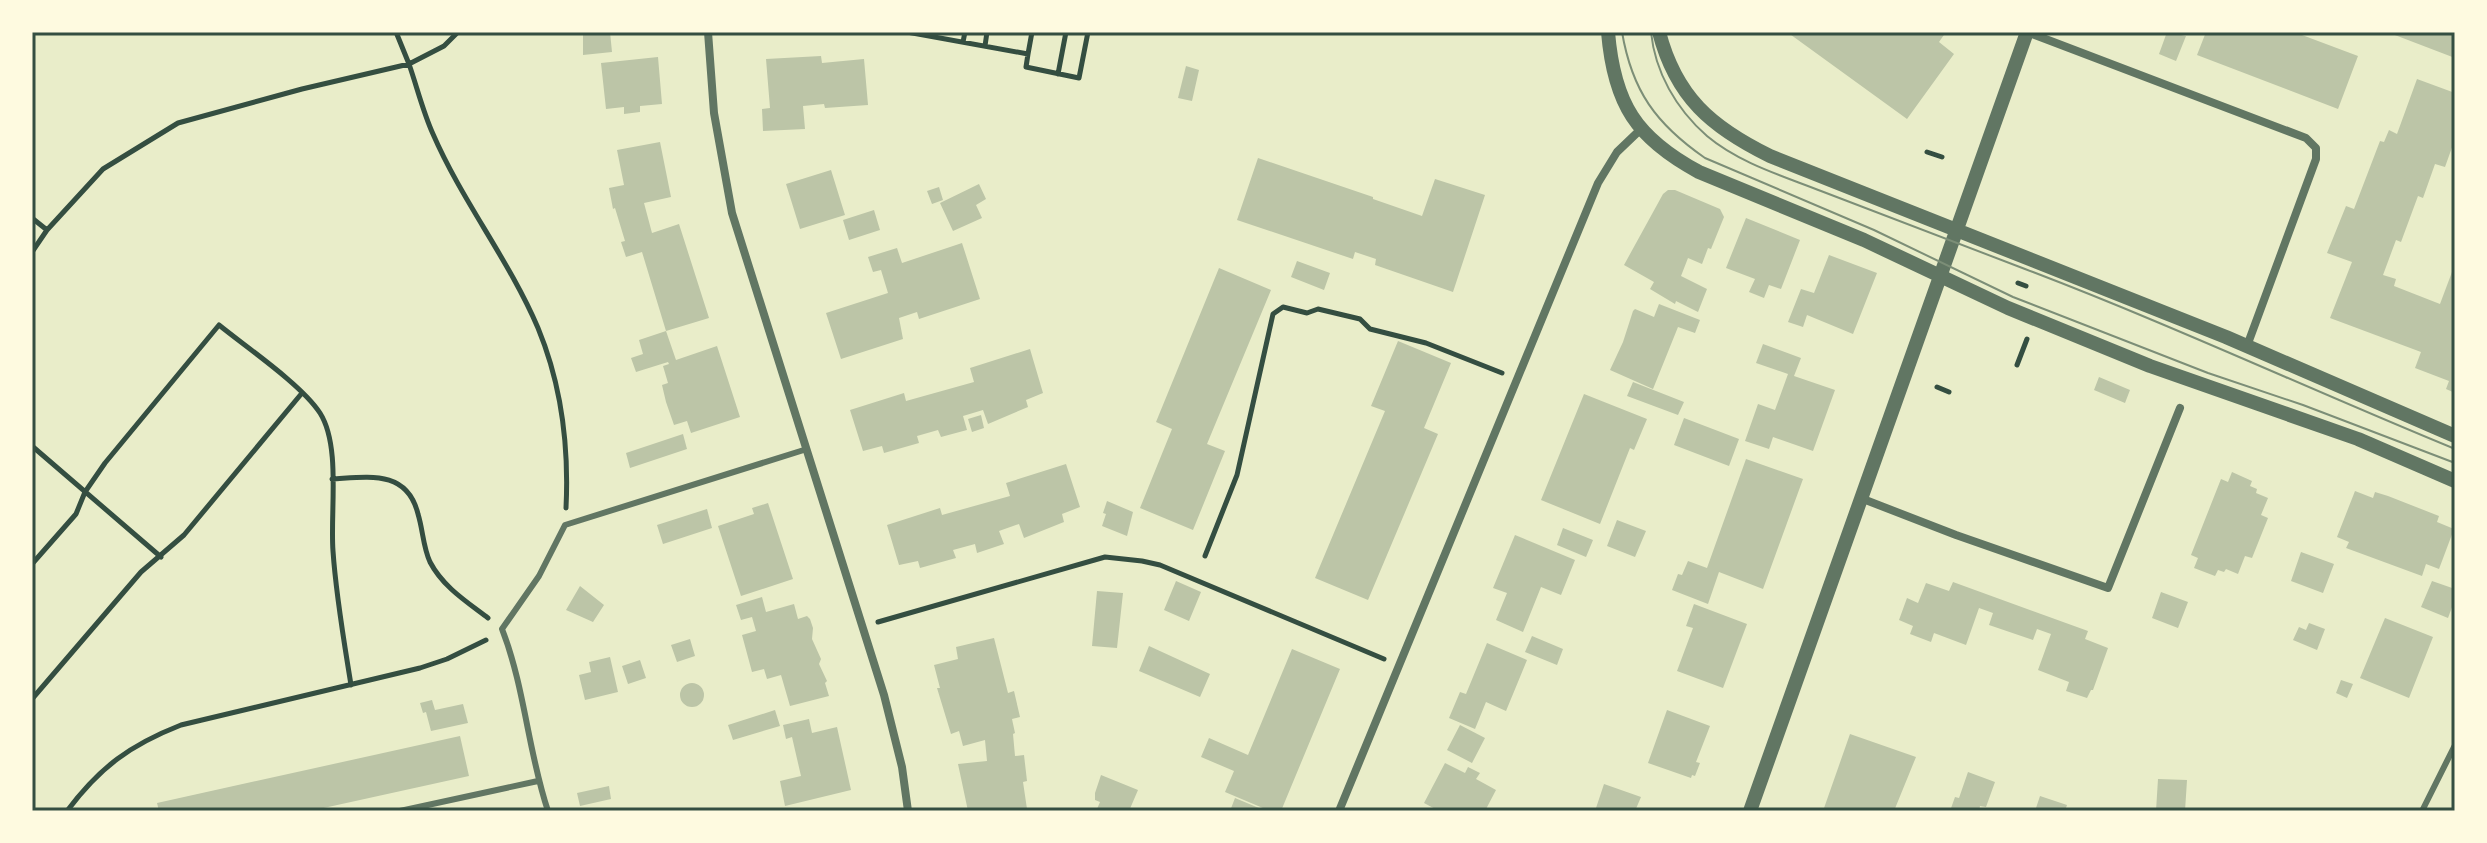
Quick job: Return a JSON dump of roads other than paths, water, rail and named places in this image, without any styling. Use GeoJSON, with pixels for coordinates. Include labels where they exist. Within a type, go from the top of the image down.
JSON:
{"type":"FeatureCollection","features":[{"type":"Feature","properties":{"kind":"street"},"geometry":{"type":"LineString","coordinates":[[708,32],[714,113],[732,213],[863,626],[902,767],[908,811]]}},
{"type":"Feature","properties":{"kind":"street"},"geometry":{"type":"LineString","coordinates":[[1608,32],[1617,83],[1632,118],[1640,130],[1674,159],[1864,240],[1941,278],[2150,366],[2358,439],[2455,481]]}},
{"type":"Feature","properties":{"kind":"street"},"geometry":{"type":"LineString","coordinates":[[1659,32],[1665,55],[1682,88],[1695,105],[1738,140],[1783,161],[2247,346],[2455,436]]}},
{"type":"Feature","properties":{"kind":"street"},"geometry":{"type":"LineString","coordinates":[[1750,811],[2027,32],[2306,138],[2316,148],[2316,159],[2247,346]]}},
{"type":"Feature","properties":{"kind":"street"},"geometry":{"type":"LineString","coordinates":[[1339,811],[1598,183],[1617,152],[1640,130]]}},
{"type":"Feature","properties":{"kind":"street"},"geometry":{"type":"LineString","coordinates":[[1863,499],[2108,588],[2180,408]]}},
{"type":"Feature","properties":{"kind":"lane"},"geometry":{"type":"LineString","coordinates":[[548,811],[538,781],[513,656],[502,629],[539,576],[565,525],[807,449]]}},
{"type":"Feature","properties":{"kind":"lane"},"geometry":{"type":"LineString","coordinates":[[2422,811],[2455,745]]}},
{"type":"Feature","properties":{"kind":"lane"},"geometry":{"type":"LineString","coordinates":[[400,811],[538,781]]}},
{"type":"Feature","properties":{"kind":"tram line"},"geometry":{"type":"LineString","coordinates":[[1622,32],[1632,72],[1649,104],[1673,132],[1705,158],[1874,230],[2013,297],[2208,373],[2303,405],[2455,463]]}},
{"type":"Feature","properties":{"kind":"tram line"},"geometry":{"type":"LineString","coordinates":[[1651,32],[1662,75],[1677,102],[1707,136],[1747,161],[2079,290],[2455,449]]}}]}
